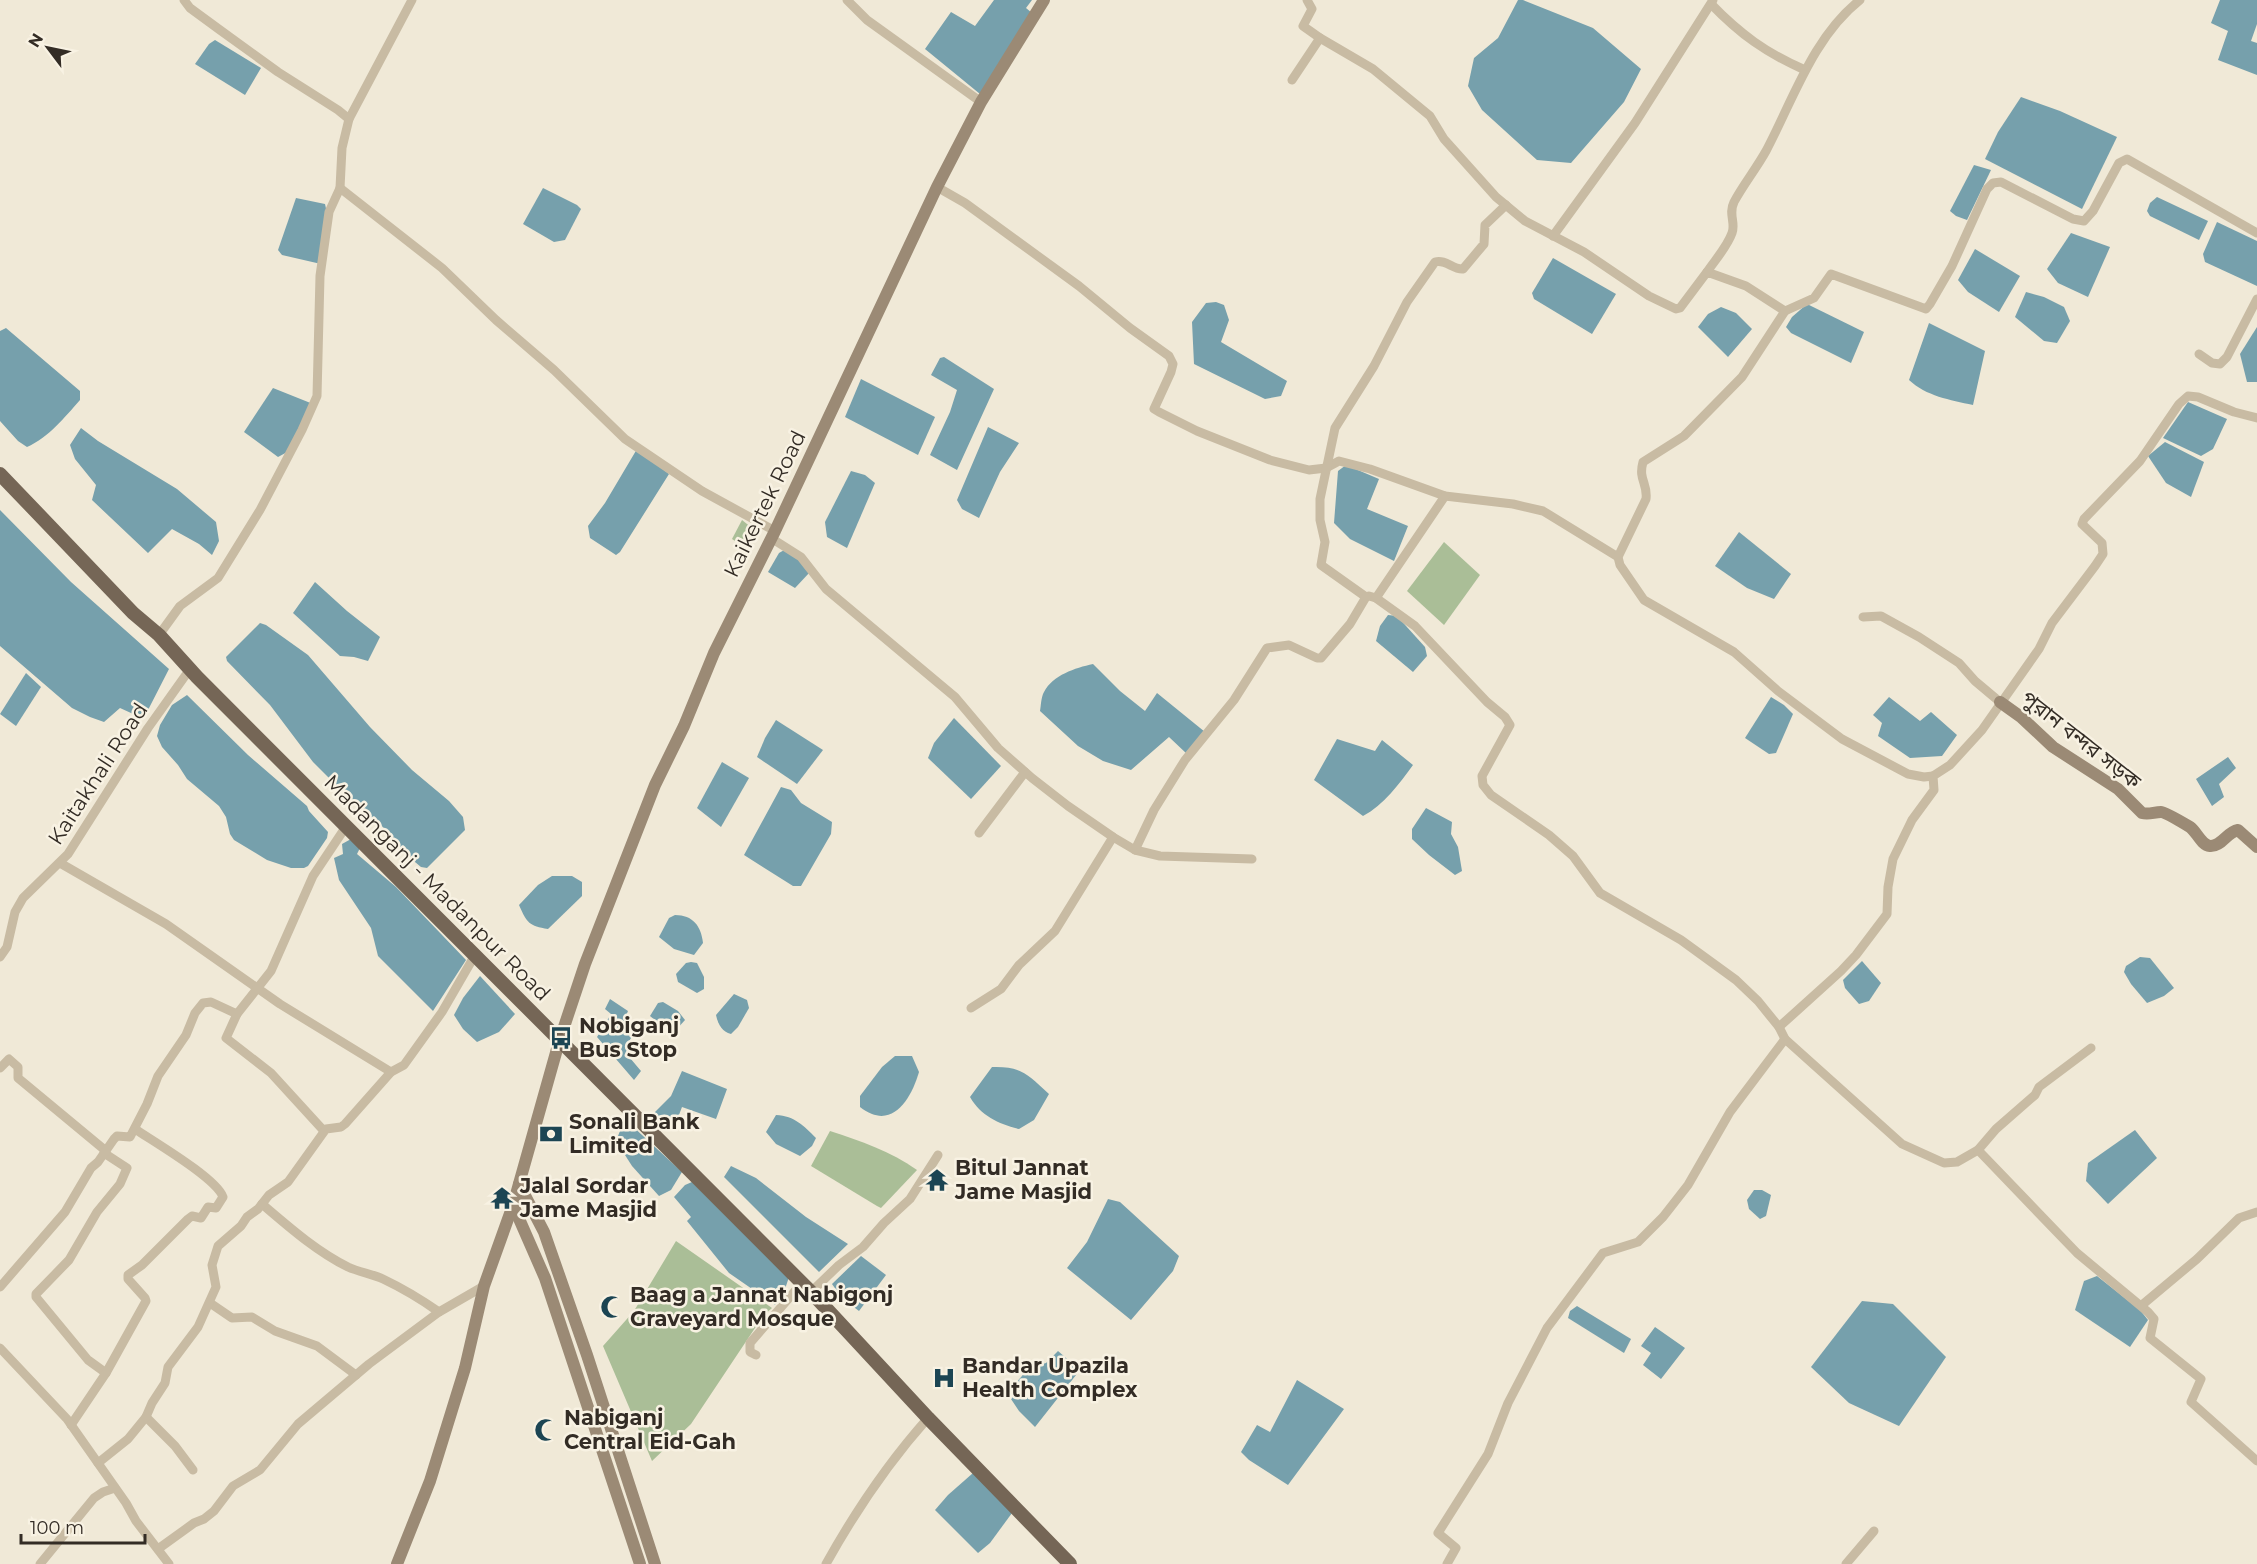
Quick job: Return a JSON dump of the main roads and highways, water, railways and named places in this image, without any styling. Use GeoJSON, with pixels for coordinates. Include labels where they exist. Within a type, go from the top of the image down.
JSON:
{"type":"FeatureCollection","features":[{"type":"Feature","properties":{"kind":"main road","name":"Kaikertek Road"},"geometry":{"type":"LineString","coordinates":[[397,1564],[433,1469],[465,1368],[484,1286],[513,1205],[559,1042],[585,964],[651,796],[714,653],[773,535],[937,187],[981,102],[1044,0]]}},
{"type":"Feature","properties":{"kind":"main road","name":"Madanganj - Madanpur Road"},"geometry":{"type":"LineString","coordinates":[[0,474],[133,613],[159,635],[559,1042],[807,1287],[928,1418],[1070,1564]]}},
{"type":"Feature","properties":{"kind":"main road","name":"পুরান বন্দর সড়ক"},"geometry":{"type":"LineString","coordinates":[[2000,702],[2021,717],[2053,747],[2118,789],[2142,813],[2167,814],[2180,824],[2191,828],[2205,844],[2211,846],[2217,845],[2238,830],[2257,847]]}},
{"type":"Feature","properties":{"kind":"main road"},"geometry":{"type":"LineString","coordinates":[[519,1184],[544,1232],[587,1354],[655,1564]]}},
{"type":"Feature","properties":{"kind":"main road"},"geometry":{"type":"LineString","coordinates":[[513,1205],[544,1278],[640,1564]]}},
{"type":"Feature","properties":{"kind":"water"},"geometry":{"type":"Polygon","coordinates":[[[994,0],[1032,0],[1026,8],[1032,13],[980,94],[925,49],[951,12],[975,26],[994,0]]]}},
{"type":"Feature","properties":{"kind":"water"},"geometry":{"type":"Polygon","coordinates":[[[1518,0],[1593,28],[1641,69],[1624,102],[1571,163],[1537,160],[1482,110],[1468,86],[1474,58],[1498,38],[1518,0]]]}},
{"type":"Feature","properties":{"kind":"water"},"geometry":{"type":"Polygon","coordinates":[[[2220,0],[2257,0],[2257,24],[2251,41],[2257,43],[2257,75],[2218,60],[2228,31],[2211,23],[2220,0]]]}},
{"type":"Feature","properties":{"kind":"water"},"geometry":{"type":"Polygon","coordinates":[[[215,40],[261,68],[245,95],[195,64],[209,44],[215,40]]]}},
{"type":"Feature","properties":{"kind":"water"},"geometry":{"type":"Polygon","coordinates":[[[2021,97],[2060,111],[2117,137],[2082,209],[1985,159],[1998,132],[2021,97]]]}},
{"type":"Feature","properties":{"kind":"water"},"geometry":{"type":"Polygon","coordinates":[[[1974,165],[1991,170],[1967,220],[1950,211],[1974,165]]]}},
{"type":"Feature","properties":{"kind":"water"},"geometry":{"type":"Polygon","coordinates":[[[543,188],[581,209],[565,240],[554,242],[523,224],[543,188]]]}},
{"type":"Feature","properties":{"kind":"water"},"geometry":{"type":"Polygon","coordinates":[[[2157,197],[2208,221],[2199,240],[2150,216],[2147,211],[2150,203],[2157,197]]]}},
{"type":"Feature","properties":{"kind":"water"},"geometry":{"type":"Polygon","coordinates":[[[296,198],[325,204],[327,213],[321,264],[282,255],[278,250],[296,198]]]}},
{"type":"Feature","properties":{"kind":"water"},"geometry":{"type":"Polygon","coordinates":[[[2217,222],[2257,241],[2257,286],[2205,262],[2203,254],[2217,222]]]}},
{"type":"Feature","properties":{"kind":"water"},"geometry":{"type":"Polygon","coordinates":[[[2071,233],[2110,247],[2088,297],[2058,283],[2047,269],[2071,233]]]}},
{"type":"Feature","properties":{"kind":"water"},"geometry":{"type":"Polygon","coordinates":[[[1975,249],[2020,276],[1999,312],[1968,292],[1958,280],[1975,249]]]}},
{"type":"Feature","properties":{"kind":"water"},"geometry":{"type":"Polygon","coordinates":[[[1553,258],[1616,294],[1592,334],[1534,299],[1532,293],[1553,258]]]}},
{"type":"Feature","properties":{"kind":"water"},"geometry":{"type":"Polygon","coordinates":[[[2026,292],[2044,297],[2064,307],[2070,321],[2057,343],[2044,341],[2015,317],[2026,292]]]}},
{"type":"Feature","properties":{"kind":"water"},"geometry":{"type":"Polygon","coordinates":[[[1216,302],[1224,305],[1229,320],[1221,342],[1287,381],[1281,396],[1265,399],[1194,364],[1192,322],[1206,303],[1216,302]]]}},
{"type":"Feature","properties":{"kind":"water"},"geometry":{"type":"Polygon","coordinates":[[[1807,304],[1864,332],[1851,363],[1791,333],[1786,327],[1792,317],[1807,304]]]}},
{"type":"Feature","properties":{"kind":"water"},"geometry":{"type":"Polygon","coordinates":[[[1721,307],[1736,313],[1752,329],[1728,357],[1698,327],[1708,314],[1721,307]]]}},
{"type":"Feature","properties":{"kind":"water"},"geometry":{"type":"Polygon","coordinates":[[[1929,323],[1985,351],[1973,405],[1931,394],[1909,380],[1929,323]]]}},
{"type":"Feature","properties":{"kind":"water"},"geometry":{"type":"Polygon","coordinates":[[[2257,327],[2257,382],[2247,382],[2240,354],[2257,327]]]}},
{"type":"Feature","properties":{"kind":"water"},"geometry":{"type":"Polygon","coordinates":[[[6,328],[80,391],[80,400],[62,420],[49,433],[27,447],[18,441],[0,421],[0,331],[6,328]]]}},
{"type":"Feature","properties":{"kind":"water"},"geometry":{"type":"Polygon","coordinates":[[[944,357],[994,389],[957,470],[930,455],[950,412],[957,390],[931,375],[940,358],[944,357]]]}},
{"type":"Feature","properties":{"kind":"water"},"geometry":{"type":"Polygon","coordinates":[[[861,379],[935,417],[918,455],[845,417],[861,379]]]}},
{"type":"Feature","properties":{"kind":"water"},"geometry":{"type":"Polygon","coordinates":[[[273,388],[313,404],[291,450],[278,457],[244,432],[273,388]]]}},
{"type":"Feature","properties":{"kind":"water"},"geometry":{"type":"Polygon","coordinates":[[[2188,402],[2227,419],[2213,449],[2201,456],[2163,438],[2188,402]]]}},
{"type":"Feature","properties":{"kind":"water"},"geometry":{"type":"Polygon","coordinates":[[[988,427],[1019,443],[1000,472],[979,518],[962,509],[957,500],[988,427]]]}},
{"type":"Feature","properties":{"kind":"water"},"geometry":{"type":"Polygon","coordinates":[[[81,428],[98,441],[177,489],[216,522],[219,541],[212,555],[199,544],[172,529],[148,553],[92,500],[96,485],[75,459],[70,445],[81,428]]]}},
{"type":"Feature","properties":{"kind":"water"},"geometry":{"type":"Polygon","coordinates":[[[2165,442],[2204,462],[2191,497],[2166,483],[2148,456],[2165,442]]]}},
{"type":"Feature","properties":{"kind":"water"},"geometry":{"type":"Polygon","coordinates":[[[637,449],[669,474],[616,555],[590,538],[588,526],[605,503],[637,449]]]}},
{"type":"Feature","properties":{"kind":"water"},"geometry":{"type":"Polygon","coordinates":[[[1346,465],[1379,479],[1367,509],[1408,526],[1394,561],[1350,539],[1334,523],[1338,471],[1346,465]]]}},
{"type":"Feature","properties":{"kind":"water"},"geometry":{"type":"Polygon","coordinates":[[[851,471],[865,475],[875,483],[847,548],[827,537],[825,522],[851,471]]]}},
{"type":"Feature","properties":{"kind":"water"},"geometry":{"type":"Polygon","coordinates":[[[0,510],[71,582],[169,669],[142,718],[120,708],[104,722],[72,708],[0,646],[0,510]]]}},
{"type":"Feature","properties":{"kind":"water"},"geometry":{"type":"Polygon","coordinates":[[[1739,532],[1791,574],[1774,599],[1747,588],[1715,566],[1739,532]]]}},
{"type":"Feature","properties":{"kind":"water"},"geometry":{"type":"Polygon","coordinates":[[[786,549],[798,556],[810,572],[795,588],[768,572],[779,553],[786,549]]]}},
{"type":"Feature","properties":{"kind":"water"},"geometry":{"type":"Polygon","coordinates":[[[315,582],[380,637],[368,661],[340,656],[293,613],[315,582]]]}},
{"type":"Feature","properties":{"kind":"water"},"geometry":{"type":"Polygon","coordinates":[[[1388,615],[1397,616],[1425,647],[1427,656],[1413,672],[1376,641],[1380,626],[1388,615]]]}},
{"type":"Feature","properties":{"kind":"water"},"geometry":{"type":"Polygon","coordinates":[[[260,623],[308,655],[370,727],[463,817],[465,830],[427,868],[421,867],[409,857],[381,825],[352,801],[313,762],[270,705],[227,661],[226,657],[260,623]]]}},
{"type":"Feature","properties":{"kind":"water"},"geometry":{"type":"Polygon","coordinates":[[[1093,664],[1120,691],[1145,711],[1157,693],[1205,732],[1187,754],[1169,737],[1131,770],[1103,761],[1078,746],[1040,711],[1042,699],[1044,692],[1053,681],[1072,670],[1093,664]]]}},
{"type":"Feature","properties":{"kind":"water"},"geometry":{"type":"Polygon","coordinates":[[[26,673],[41,687],[16,726],[0,714],[26,673]]]}},
{"type":"Feature","properties":{"kind":"water"},"geometry":{"type":"Polygon","coordinates":[[[187,695],[248,755],[307,806],[328,832],[327,838],[308,866],[291,868],[267,860],[234,840],[230,834],[226,817],[219,806],[187,779],[162,747],[157,736],[160,725],[172,705],[187,695]]]}},
{"type":"Feature","properties":{"kind":"water"},"geometry":{"type":"Polygon","coordinates":[[[1771,697],[1793,714],[1776,753],[1769,754],[1745,738],[1771,697]]]}},
{"type":"Feature","properties":{"kind":"water"},"geometry":{"type":"Polygon","coordinates":[[[1889,697],[1920,721],[1931,712],[1957,735],[1942,756],[1910,758],[1878,736],[1882,723],[1873,715],[1889,697]]]}},
{"type":"Feature","properties":{"kind":"water"},"geometry":{"type":"Polygon","coordinates":[[[954,718],[1001,766],[971,799],[928,758],[934,743],[954,718]]]}},
{"type":"Feature","properties":{"kind":"water"},"geometry":{"type":"Polygon","coordinates":[[[776,720],[823,750],[797,784],[757,757],[776,720]]]}},
{"type":"Feature","properties":{"kind":"water"},"geometry":{"type":"Polygon","coordinates":[[[1337,739],[1375,751],[1382,740],[1413,765],[1397,787],[1363,816],[1314,780],[1337,739]]]}},
{"type":"Feature","properties":{"kind":"water"},"geometry":{"type":"Polygon","coordinates":[[[2228,757],[2236,768],[2219,784],[2224,797],[2212,806],[2196,779],[2228,757]]]}},
{"type":"Feature","properties":{"kind":"water"},"geometry":{"type":"Polygon","coordinates":[[[722,762],[749,778],[721,827],[697,808],[722,762]]]}},
{"type":"Feature","properties":{"kind":"water"},"geometry":{"type":"Polygon","coordinates":[[[781,787],[791,790],[801,803],[832,822],[831,834],[801,886],[793,886],[744,855],[781,787]]]}},
{"type":"Feature","properties":{"kind":"water"},"geometry":{"type":"Polygon","coordinates":[[[1426,808],[1452,822],[1451,834],[1458,847],[1462,871],[1455,875],[1412,839],[1412,829],[1426,808]]]}},
{"type":"Feature","properties":{"kind":"water"},"geometry":{"type":"Polygon","coordinates":[[[351,839],[361,846],[357,854],[396,887],[466,960],[433,1011],[378,956],[371,928],[339,880],[334,858],[343,854],[342,844],[351,839]]]}},
{"type":"Feature","properties":{"kind":"water"},"geometry":{"type":"Polygon","coordinates":[[[552,876],[572,876],[582,882],[582,896],[548,929],[537,927],[529,923],[519,905],[538,885],[552,876]]]}},
{"type":"Feature","properties":{"kind":"water"},"geometry":{"type":"Polygon","coordinates":[[[675,915],[691,919],[700,931],[703,943],[694,955],[674,949],[659,937],[669,918],[675,915]]]}},
{"type":"Feature","properties":{"kind":"water"},"geometry":{"type":"Polygon","coordinates":[[[2140,957],[2150,958],[2174,988],[2164,996],[2147,1003],[2124,972],[2126,966],[2140,957]]]}},
{"type":"Feature","properties":{"kind":"water"},"geometry":{"type":"Polygon","coordinates":[[[1862,961],[1881,983],[1869,1001],[1859,1004],[1845,988],[1843,980],[1862,961]]]}},
{"type":"Feature","properties":{"kind":"water"},"geometry":{"type":"Polygon","coordinates":[[[686,963],[697,963],[704,977],[704,989],[697,993],[678,982],[676,974],[686,963]]]}},
{"type":"Feature","properties":{"kind":"water"},"geometry":{"type":"Polygon","coordinates":[[[480,976],[515,1014],[499,1032],[477,1042],[463,1029],[454,1015],[463,998],[480,976]]]}},
{"type":"Feature","properties":{"kind":"water"},"geometry":{"type":"Polygon","coordinates":[[[734,994],[747,1000],[749,1008],[731,1034],[721,1027],[716,1015],[734,994]]]}},
{"type":"Feature","properties":{"kind":"water"},"geometry":{"type":"Polygon","coordinates":[[[610,999],[628,1011],[625,1018],[637,1028],[625,1048],[632,1054],[630,1058],[641,1071],[634,1080],[597,1037],[611,1014],[605,1009],[610,999]]]}},
{"type":"Feature","properties":{"kind":"water"},"geometry":{"type":"Polygon","coordinates":[[[663,1002],[678,1011],[685,1020],[676,1030],[661,1025],[650,1016],[658,1003],[663,1002]]]}},
{"type":"Feature","properties":{"kind":"water"},"geometry":{"type":"Polygon","coordinates":[[[895,1056],[912,1056],[919,1072],[911,1092],[905,1102],[891,1114],[882,1116],[871,1114],[860,1107],[860,1096],[882,1067],[895,1056]]]}},
{"type":"Feature","properties":{"kind":"water"},"geometry":{"type":"Polygon","coordinates":[[[992,1067],[1018,1070],[1049,1094],[1034,1120],[1019,1129],[991,1118],[974,1104],[970,1097],[992,1067]]]}},
{"type":"Feature","properties":{"kind":"water"},"geometry":{"type":"Polygon","coordinates":[[[682,1071],[727,1089],[716,1119],[682,1107],[674,1128],[654,1113],[671,1096],[682,1071]]]}},
{"type":"Feature","properties":{"kind":"water"},"geometry":{"type":"Polygon","coordinates":[[[776,1115],[789,1117],[816,1138],[812,1146],[800,1156],[776,1144],[766,1132],[776,1115]]]}},
{"type":"Feature","properties":{"kind":"water"},"geometry":{"type":"Polygon","coordinates":[[[629,1123],[682,1172],[671,1190],[659,1196],[632,1166],[616,1141],[620,1131],[629,1123]]]}},
{"type":"Feature","properties":{"kind":"water"},"geometry":{"type":"Polygon","coordinates":[[[2135,1130],[2157,1158],[2108,1204],[2086,1181],[2088,1163],[2135,1130]]]}},
{"type":"Feature","properties":{"kind":"water"},"geometry":{"type":"Polygon","coordinates":[[[731,1166],[756,1178],[806,1217],[848,1244],[819,1272],[724,1177],[731,1166]]]}},
{"type":"Feature","properties":{"kind":"water"},"geometry":{"type":"Polygon","coordinates":[[[692,1182],[789,1277],[775,1305],[729,1273],[687,1221],[691,1217],[674,1197],[685,1185],[692,1182]]]}},
{"type":"Feature","properties":{"kind":"water"},"geometry":{"type":"Polygon","coordinates":[[[1754,1190],[1762,1190],[1771,1195],[1766,1216],[1760,1219],[1749,1209],[1747,1200],[1754,1190]]]}},
{"type":"Feature","properties":{"kind":"water"},"geometry":{"type":"Polygon","coordinates":[[[1108,1199],[1120,1202],[1179,1256],[1173,1271],[1131,1320],[1067,1268],[1087,1242],[1108,1199]]]}},
{"type":"Feature","properties":{"kind":"water"},"geometry":{"type":"Polygon","coordinates":[[[861,1256],[886,1275],[859,1311],[842,1298],[832,1284],[861,1256]]]}},
{"type":"Feature","properties":{"kind":"water"},"geometry":{"type":"Polygon","coordinates":[[[2097,1276],[2140,1310],[2148,1320],[2130,1347],[2075,1310],[2084,1281],[2097,1276]]]}},
{"type":"Feature","properties":{"kind":"water"},"geometry":{"type":"Polygon","coordinates":[[[1862,1301],[1893,1304],[1946,1357],[1899,1426],[1849,1403],[1811,1367],[1862,1301]]]}},
{"type":"Feature","properties":{"kind":"water"},"geometry":{"type":"Polygon","coordinates":[[[1577,1306],[1631,1339],[1624,1353],[1568,1318],[1570,1311],[1577,1306]]]}},
{"type":"Feature","properties":{"kind":"water"},"geometry":{"type":"Polygon","coordinates":[[[1655,1327],[1685,1348],[1661,1379],[1643,1365],[1651,1353],[1641,1346],[1655,1327]]]}},
{"type":"Feature","properties":{"kind":"water"},"geometry":{"type":"Polygon","coordinates":[[[1058,1351],[1080,1370],[1035,1427],[1019,1411],[1007,1393],[1029,1368],[1046,1363],[1058,1351]]]}},
{"type":"Feature","properties":{"kind":"water"},"geometry":{"type":"Polygon","coordinates":[[[1297,1380],[1344,1409],[1288,1485],[1249,1460],[1241,1452],[1257,1425],[1270,1432],[1297,1380]]]}},
{"type":"Feature","properties":{"kind":"water"},"geometry":{"type":"Polygon","coordinates":[[[973,1473],[1012,1513],[990,1543],[978,1553],[935,1510],[973,1473]]]}},
{"type":"Feature","properties":{"kind":"place","name":"Nobiganj Bus Stop"},"geometry":{"type":"Point","coordinates":[561,1038]}},
{"type":"Feature","properties":{"kind":"place","name":"Sonali Bank Limited"},"geometry":{"type":"Point","coordinates":[551,1134]}},
{"type":"Feature","properties":{"kind":"place","name":"Bitul Jannat Jame Masjid"},"geometry":{"type":"Point","coordinates":[937,1180]}},
{"type":"Feature","properties":{"kind":"place","name":"Jalal Sordar Jame Masjid"},"geometry":{"type":"Point","coordinates":[502,1198]}},
{"type":"Feature","properties":{"kind":"place","name":"Baag a Jannat Nabigonj Graveyard Mosque"},"geometry":{"type":"Point","coordinates":[612,1307]}},
{"type":"Feature","properties":{"kind":"place","name":"Bandar Upazila Health Complex"},"geometry":{"type":"Point","coordinates":[944,1378]}},
{"type":"Feature","properties":{"kind":"place","name":"Nabiganj Central Eid-Gah"},"geometry":{"type":"Point","coordinates":[546,1430]}}]}
